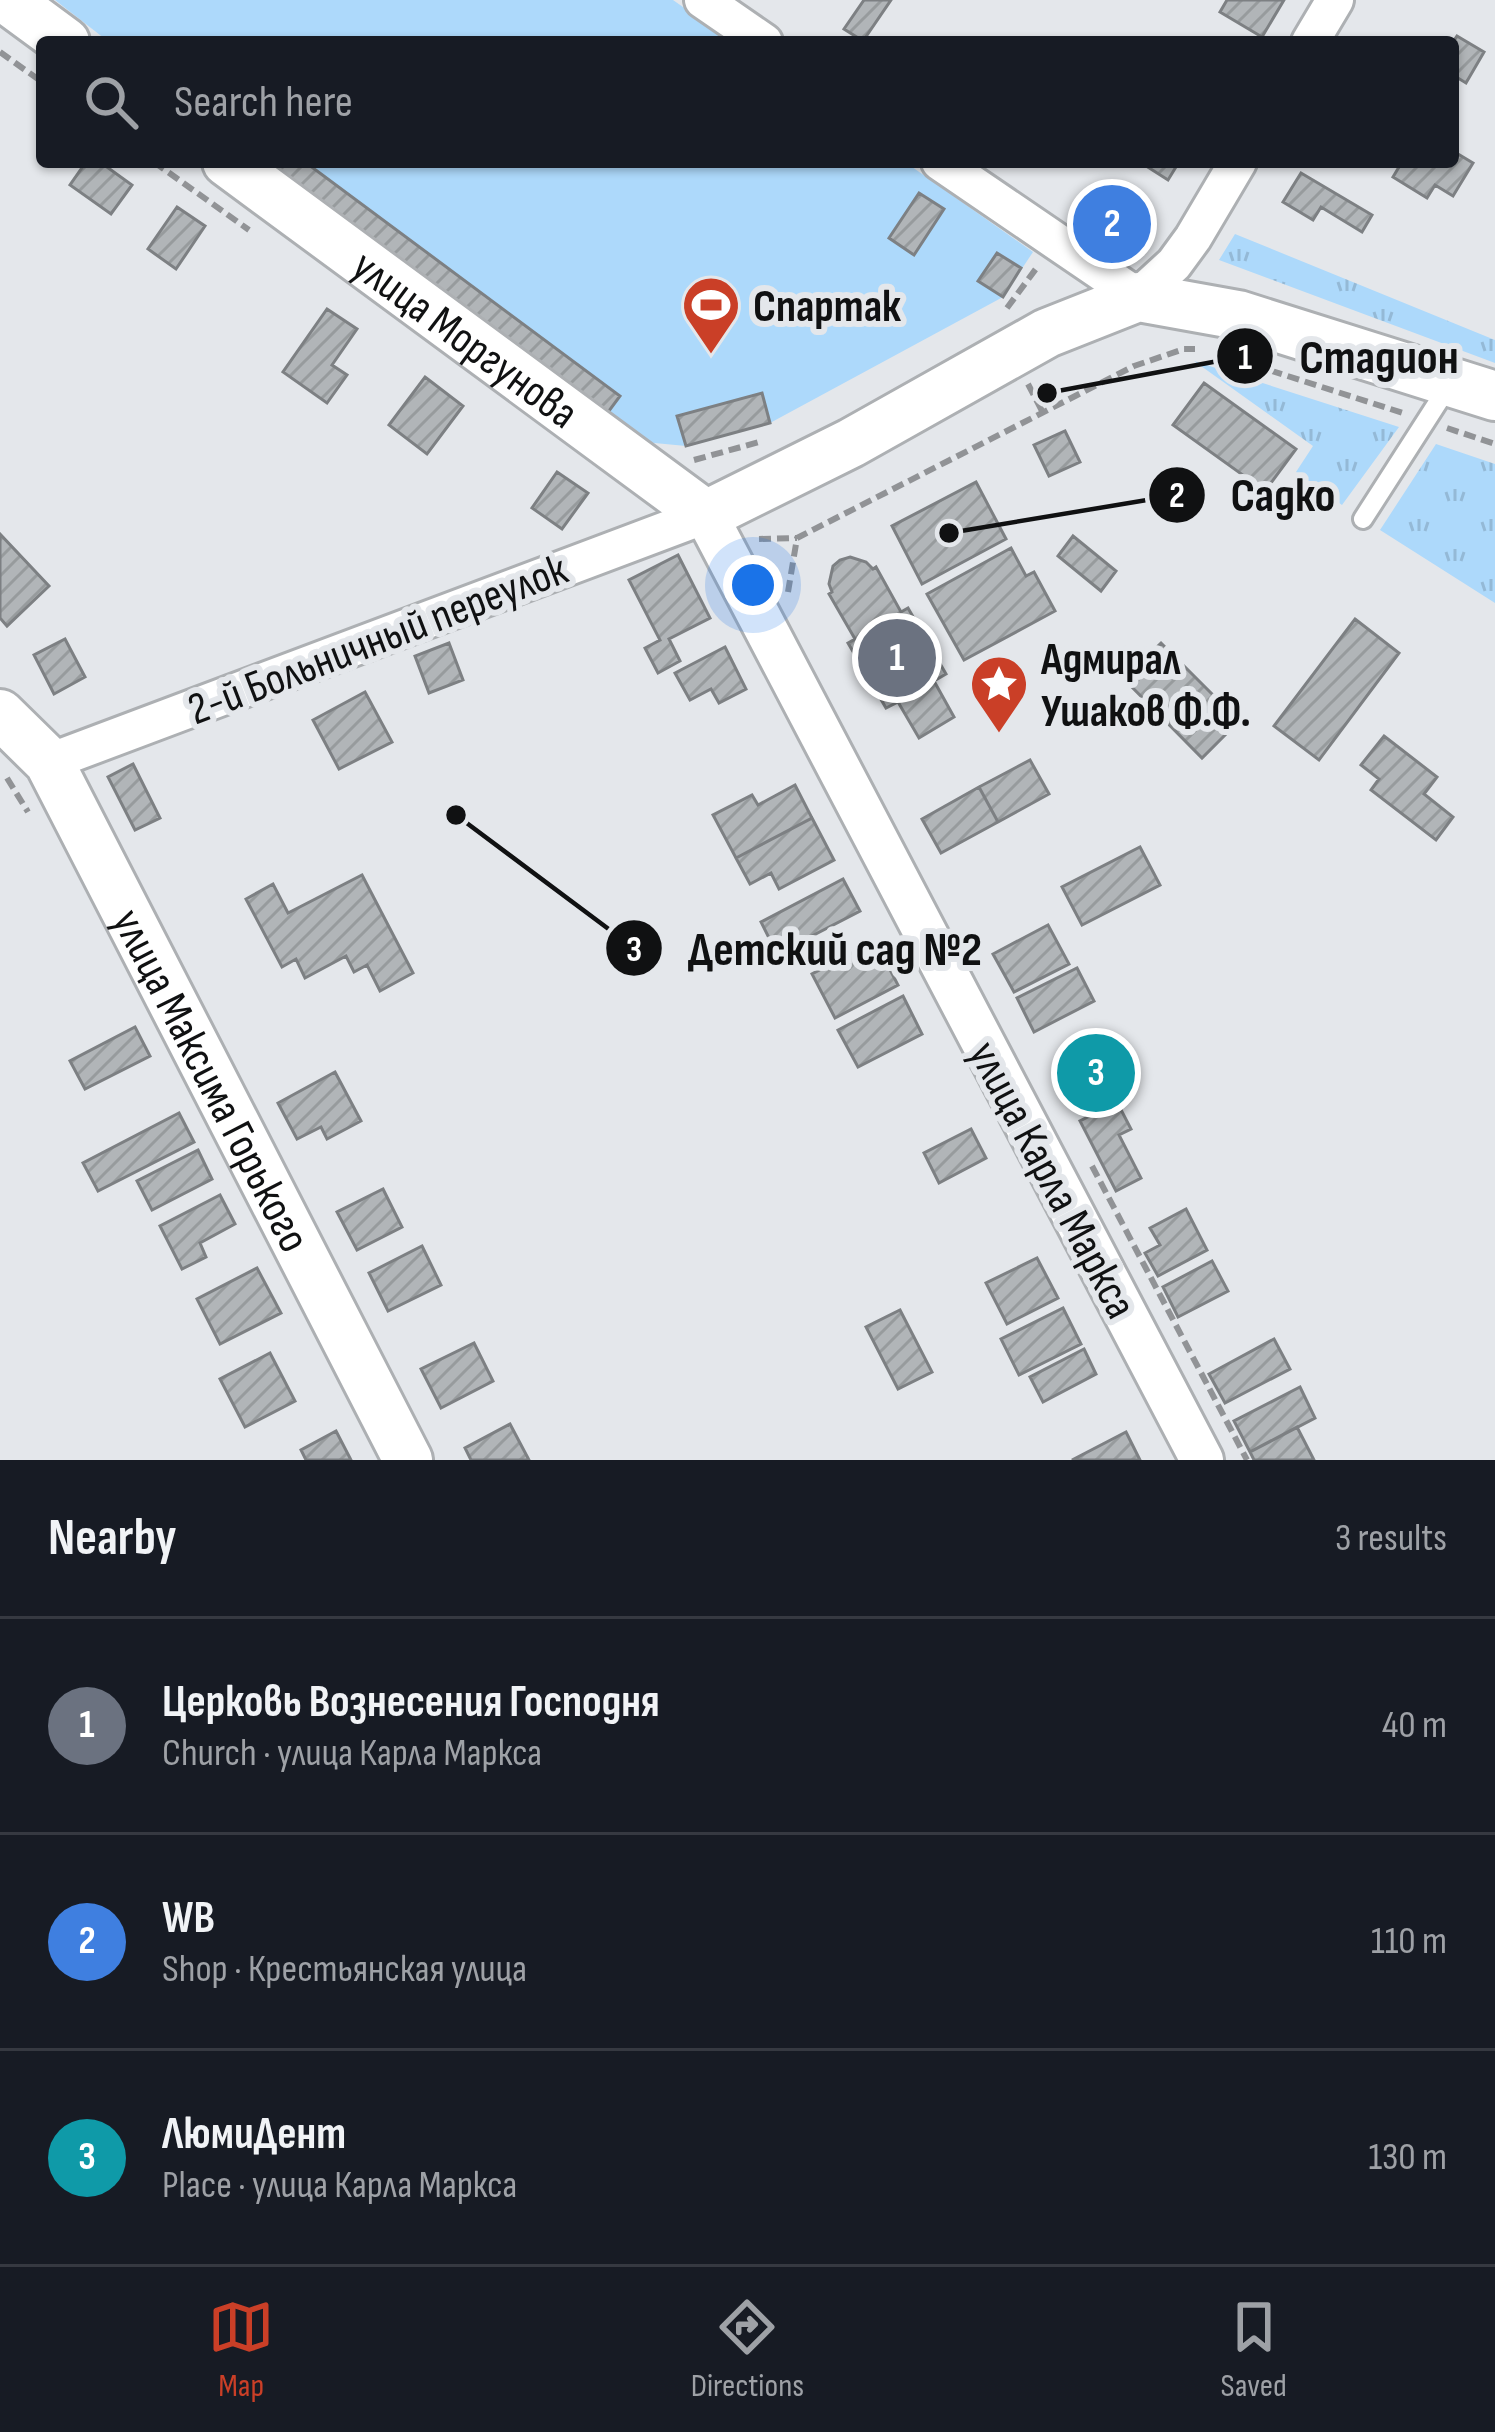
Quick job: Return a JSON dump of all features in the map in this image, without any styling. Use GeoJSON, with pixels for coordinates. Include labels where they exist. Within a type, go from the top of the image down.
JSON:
{"type":"FeatureCollection","features":[{"type":"Feature","properties":{"kind":"main road"},"geometry":{"type":"LineString","coordinates":[[8,0],[56,36]]}},
{"type":"Feature","properties":{"kind":"main road","name":"улица Моргунова"},"geometry":{"type":"LineString","coordinates":[[235,168],[706,515]]}},
{"type":"Feature","properties":{"kind":"main road"},"geometry":{"type":"LineString","coordinates":[[706,515],[851,443],[1047,332],[1138,297],[1238,315],[1458,399]]}},
{"type":"Feature","properties":{"kind":"main road","name":"улица Максима Горького"},"geometry":{"type":"LineString","coordinates":[[0,714],[408,1460]]}},
{"type":"Feature","properties":{"kind":"street"},"geometry":{"type":"LineString","coordinates":[[703,0],[755,36]]}},
{"type":"Feature","properties":{"kind":"street"},"geometry":{"type":"LineString","coordinates":[[1314,36],[1335,0]]}},
{"type":"Feature","properties":{"kind":"street"},"geometry":{"type":"LineString","coordinates":[[949,168],[1138,297],[1184,251],[1234,168]]}},
{"type":"Feature","properties":{"kind":"street","name":"2-й Больничный переулок"},"geometry":{"type":"LineString","coordinates":[[29,770],[706,515]]}},
{"type":"Feature","properties":{"kind":"street","name":"улица Карла Маркса"},"geometry":{"type":"LineString","coordinates":[[706,515],[1202,1460]]}},
{"type":"Feature","properties":{"kind":"lane"},"geometry":{"type":"LineString","coordinates":[[1363,519],[1458,399]]}},
{"type":"Feature","properties":{"kind":"path"},"geometry":{"type":"LineString","coordinates":[[0,52],[36,78]]}},
{"type":"Feature","properties":{"kind":"path"},"geometry":{"type":"LineString","coordinates":[[788,592],[796,538],[1134,366],[1184,349],[1458,399],[1495,444]]}},
{"type":"Feature","properties":{"kind":"path"},"geometry":{"type":"LineString","coordinates":[[664,484],[685,462],[775,438]]}},
{"type":"Feature","properties":{"kind":"path"},"geometry":{"type":"LineString","coordinates":[[0,786],[29,770]]}},
{"type":"Feature","properties":{"kind":"path"},"geometry":{"type":"LineString","coordinates":[[1090,1163],[1247,1460]]}},
{"type":"Feature","properties":{"kind":"green space"},"geometry":{"type":"Polygon","coordinates":[[[55,0],[673,0],[724,36],[101,36],[55,0]]]}},
{"type":"Feature","properties":{"kind":"green space","name":"Спартак"},"geometry":{"type":"Polygon","coordinates":[[[275,168],[914,168],[1033,252],[1003,297],[770,423],[686,446],[644,442],[275,168]]]}},
{"type":"Feature","properties":{"kind":"green space"},"geometry":{"type":"Polygon","coordinates":[[[1235,234],[1495,340],[1495,363],[1219,260],[1235,234]]]}},
{"type":"Feature","properties":{"kind":"green space"},"geometry":{"type":"Polygon","coordinates":[[[1194,361],[1399,427],[1342,505],[1296,472],[1313,446],[1194,361]]]}},
{"type":"Feature","properties":{"kind":"green space"},"geometry":{"type":"Polygon","coordinates":[[[1436,444],[1495,464],[1495,603],[1380,530],[1436,444]]]}},
{"type":"Feature","properties":{"kind":"building"},"geometry":{"type":"Polygon","coordinates":[[[864,0],[891,0],[866,36],[844,29],[864,0]]]}},
{"type":"Feature","properties":{"kind":"building"},"geometry":{"type":"Polygon","coordinates":[[[1227,0],[1284,0],[1263,36],[1220,12],[1227,0]]]}},
{"type":"Feature","properties":{"kind":"building"},"geometry":{"type":"Polygon","coordinates":[[[1459,37],[1484,52],[1466,83],[1459,79],[1459,37]]]}},
{"type":"Feature","properties":{"kind":"building"},"geometry":{"type":"Polygon","coordinates":[[[1459,155],[1473,163],[1453,196],[1435,185],[1427,198],[1393,177],[1398,168],[1459,168],[1459,155]]]}},
{"type":"Feature","properties":{"kind":"building"},"geometry":{"type":"Polygon","coordinates":[[[82,168],[108,168],[132,185],[111,214],[70,185],[82,168]]]}},
{"type":"Feature","properties":{"kind":"building"},"geometry":{"type":"Polygon","coordinates":[[[275,168],[313,168],[620,396],[606,415],[275,168]]]}},
{"type":"Feature","properties":{"kind":"building"},"geometry":{"type":"Polygon","coordinates":[[[1149,168],[1175,168],[1168,180],[1149,168]]]}},
{"type":"Feature","properties":{"kind":"building"},"geometry":{"type":"Polygon","coordinates":[[[1301,173],[1372,215],[1362,232],[1321,207],[1313,220],[1283,202],[1301,173]]]}},
{"type":"Feature","properties":{"kind":"building"},"geometry":{"type":"Polygon","coordinates":[[[919,193],[944,209],[914,255],[889,238],[919,193]]]}},
{"type":"Feature","properties":{"kind":"building"},"geometry":{"type":"Polygon","coordinates":[[[1107,200],[1137,221],[1117,248],[1088,227],[1107,200]]]}},
{"type":"Feature","properties":{"kind":"building"},"geometry":{"type":"Polygon","coordinates":[[[177,207],[205,226],[176,269],[148,249],[177,207]]]}},
{"type":"Feature","properties":{"kind":"building"},"geometry":{"type":"Polygon","coordinates":[[[997,253],[1021,268],[1003,297],[978,281],[997,253]]]}},
{"type":"Feature","properties":{"kind":"building"},"geometry":{"type":"Polygon","coordinates":[[[327,309],[357,329],[332,365],[347,375],[327,403],[283,372],[327,309]]]}},
{"type":"Feature","properties":{"kind":"building"},"geometry":{"type":"Polygon","coordinates":[[[425,377],[463,406],[427,454],[389,425],[425,377]]]}},
{"type":"Feature","properties":{"kind":"building"},"geometry":{"type":"Polygon","coordinates":[[[1204,383],[1296,449],[1265,491],[1173,425],[1204,383]]]}},
{"type":"Feature","properties":{"kind":"building"},"geometry":{"type":"Polygon","coordinates":[[[762,393],[770,423],[686,446],[677,416],[762,393]]]}},
{"type":"Feature","properties":{"kind":"building"},"geometry":{"type":"Polygon","coordinates":[[[1065,431],[1080,462],[1049,476],[1034,445],[1065,431]]]}},
{"type":"Feature","properties":{"kind":"building"},"geometry":{"type":"Polygon","coordinates":[[[557,472],[588,493],[562,529],[532,508],[557,472]]]}},
{"type":"Feature","properties":{"kind":"building"},"geometry":{"type":"Polygon","coordinates":[[[976,482],[1006,539],[922,584],[892,526],[976,482]]]}},
{"type":"Feature","properties":{"kind":"building"},"geometry":{"type":"Polygon","coordinates":[[[0,534],[49,586],[7,626],[0,618],[0,534]]]}},
{"type":"Feature","properties":{"kind":"building"},"geometry":{"type":"Polygon","coordinates":[[[1073,536],[1116,571],[1101,591],[1058,556],[1073,536]]]}},
{"type":"Feature","properties":{"kind":"building"},"geometry":{"type":"Polygon","coordinates":[[[1011,548],[1026,576],[1034,572],[1055,611],[964,660],[927,594],[1011,548]]]}},
{"type":"Feature","properties":{"kind":"building"},"geometry":{"type":"Polygon","coordinates":[[[678,555],[710,618],[669,639],[680,661],[658,673],[645,648],[660,640],[629,580],[678,555]]]}},
{"type":"Feature","properties":{"kind":"building"},"geometry":{"type":"Polygon","coordinates":[[[850,557],[876,567],[901,612],[908,608],[946,674],[934,681],[954,717],[919,738],[898,702],[886,708],[848,643],[855,639],[829,594],[833,566],[850,557]]]}},
{"type":"Feature","properties":{"kind":"building"},"geometry":{"type":"Polygon","coordinates":[[[1355,619],[1399,653],[1319,760],[1274,726],[1355,619]]]}},
{"type":"Feature","properties":{"kind":"building"},"geometry":{"type":"Polygon","coordinates":[[[65,639],[85,677],[54,694],[34,655],[65,639]]]}},
{"type":"Feature","properties":{"kind":"building"},"geometry":{"type":"Polygon","coordinates":[[[449,643],[463,680],[429,693],[415,656],[449,643]]]}},
{"type":"Feature","properties":{"kind":"building"},"geometry":{"type":"Polygon","coordinates":[[[1161,643],[1239,721],[1202,758],[1124,679],[1161,643]]]}},
{"type":"Feature","properties":{"kind":"building"},"geometry":{"type":"Polygon","coordinates":[[[725,647],[746,689],[719,703],[711,689],[690,700],[675,673],[725,647]]]}},
{"type":"Feature","properties":{"kind":"building"},"geometry":{"type":"Polygon","coordinates":[[[365,692],[392,742],[339,769],[313,720],[365,692]]]}},
{"type":"Feature","properties":{"kind":"building"},"geometry":{"type":"Polygon","coordinates":[[[1384,736],[1437,777],[1424,794],[1453,817],[1436,840],[1371,790],[1379,779],[1361,765],[1384,736]]]}},
{"type":"Feature","properties":{"kind":"building"},"geometry":{"type":"Polygon","coordinates":[[[1030,760],[1049,794],[998,822],[979,787],[1030,760]]]}},
{"type":"Feature","properties":{"kind":"building"},"geometry":{"type":"Polygon","coordinates":[[[133,764],[160,818],[135,830],[108,777],[133,764]]]}},
{"type":"Feature","properties":{"kind":"building"},"geometry":{"type":"Polygon","coordinates":[[[795,785],[812,818],[736,858],[713,815],[752,795],[758,805],[795,785]]]}},
{"type":"Feature","properties":{"kind":"building"},"geometry":{"type":"Polygon","coordinates":[[[979,787],[998,822],[941,853],[922,819],[979,787]]]}},
{"type":"Feature","properties":{"kind":"building"},"geometry":{"type":"Polygon","coordinates":[[[812,818],[834,860],[779,889],[771,873],[750,884],[736,858],[812,818]]]}},
{"type":"Feature","properties":{"kind":"building"},"geometry":{"type":"Polygon","coordinates":[[[1140,847],[1160,885],[1082,925],[1062,887],[1140,847]]]}},
{"type":"Feature","properties":{"kind":"building"},"geometry":{"type":"Polygon","coordinates":[[[362,875],[413,973],[380,991],[367,965],[354,972],[346,956],[305,978],[296,959],[282,967],[246,899],[273,884],[288,913],[362,875]]]}},
{"type":"Feature","properties":{"kind":"building"},"geometry":{"type":"Polygon","coordinates":[[[843,879],[860,911],[777,954],[761,922],[843,879]]]}},
{"type":"Feature","properties":{"kind":"building"},"geometry":{"type":"Polygon","coordinates":[[[1048,925],[1069,964],[1014,992],[993,954],[1048,925]]]}},
{"type":"Feature","properties":{"kind":"building"},"geometry":{"type":"Polygon","coordinates":[[[875,941],[898,985],[835,1018],[812,974],[875,941]]]}},
{"type":"Feature","properties":{"kind":"building"},"geometry":{"type":"Polygon","coordinates":[[[1077,968],[1094,1001],[1034,1032],[1017,998],[1077,968]]]}},
{"type":"Feature","properties":{"kind":"building"},"geometry":{"type":"Polygon","coordinates":[[[903,996],[922,1034],[858,1067],[838,1030],[903,996]]]}},
{"type":"Feature","properties":{"kind":"building"},"geometry":{"type":"Polygon","coordinates":[[[135,1027],[150,1056],[85,1089],[70,1061],[135,1027]]]}},
{"type":"Feature","properties":{"kind":"building"},"geometry":{"type":"Polygon","coordinates":[[[1116,1035],[1138,1077],[1077,1110],[1054,1068],[1116,1035]]]}},
{"type":"Feature","properties":{"kind":"building"},"geometry":{"type":"Polygon","coordinates":[[[335,1072],[361,1121],[327,1139],[321,1127],[297,1139],[278,1103],[335,1072]]]}},
{"type":"Feature","properties":{"kind":"building"},"geometry":{"type":"Polygon","coordinates":[[[1117,1102],[1131,1129],[1119,1135],[1141,1178],[1116,1191],[1080,1121],[1117,1102]]]}},
{"type":"Feature","properties":{"kind":"building"},"geometry":{"type":"Polygon","coordinates":[[[179,1113],[194,1142],[98,1191],[83,1163],[179,1113]]]}},
{"type":"Feature","properties":{"kind":"building"},"geometry":{"type":"Polygon","coordinates":[[[971,1129],[986,1158],[939,1183],[924,1153],[971,1129]]]}},
{"type":"Feature","properties":{"kind":"building"},"geometry":{"type":"Polygon","coordinates":[[[198,1150],[212,1179],[152,1210],[137,1181],[198,1150]]]}},
{"type":"Feature","properties":{"kind":"building"},"geometry":{"type":"Polygon","coordinates":[[[383,1189],[402,1227],[357,1250],[337,1212],[383,1189]]]}},
{"type":"Feature","properties":{"kind":"building"},"geometry":{"type":"Polygon","coordinates":[[[220,1195],[235,1224],[200,1243],[206,1257],[182,1269],[160,1226],[220,1195]]]}},
{"type":"Feature","properties":{"kind":"building"},"geometry":{"type":"Polygon","coordinates":[[[1186,1209],[1207,1250],[1158,1276],[1145,1253],[1160,1245],[1150,1228],[1186,1209]]]}},
{"type":"Feature","properties":{"kind":"building"},"geometry":{"type":"Polygon","coordinates":[[[422,1246],[441,1285],[388,1311],[369,1273],[422,1246]]]}},
{"type":"Feature","properties":{"kind":"building"},"geometry":{"type":"Polygon","coordinates":[[[1037,1258],[1058,1298],[1007,1324],[986,1283],[1037,1258]]]}},
{"type":"Feature","properties":{"kind":"building"},"geometry":{"type":"Polygon","coordinates":[[[1212,1261],[1228,1291],[1178,1317],[1163,1287],[1212,1261]]]}},
{"type":"Feature","properties":{"kind":"building"},"geometry":{"type":"Polygon","coordinates":[[[257,1268],[281,1313],[220,1344],[197,1299],[257,1268]]]}},
{"type":"Feature","properties":{"kind":"building"},"geometry":{"type":"Polygon","coordinates":[[[1063,1308],[1081,1344],[1019,1375],[1001,1339],[1063,1308]]]}},
{"type":"Feature","properties":{"kind":"building"},"geometry":{"type":"Polygon","coordinates":[[[900,1310],[932,1372],[898,1389],[866,1327],[900,1310]]]}},
{"type":"Feature","properties":{"kind":"building"},"geometry":{"type":"Polygon","coordinates":[[[1274,1339],[1290,1369],[1225,1403],[1209,1374],[1274,1339]]]}},
{"type":"Feature","properties":{"kind":"building"},"geometry":{"type":"Polygon","coordinates":[[[474,1343],[493,1381],[441,1408],[421,1369],[474,1343]]]}},
{"type":"Feature","properties":{"kind":"building"},"geometry":{"type":"Polygon","coordinates":[[[1084,1349],[1096,1374],[1043,1402],[1030,1377],[1084,1349]]]}},
{"type":"Feature","properties":{"kind":"building"},"geometry":{"type":"Polygon","coordinates":[[[270,1353],[295,1401],[245,1427],[220,1379],[270,1353]]]}},
{"type":"Feature","properties":{"kind":"building"},"geometry":{"type":"Polygon","coordinates":[[[1300,1387],[1315,1418],[1250,1452],[1234,1421],[1300,1387]]]}},
{"type":"Feature","properties":{"kind":"building"},"geometry":{"type":"Polygon","coordinates":[[[510,1424],[529,1460],[471,1460],[465,1448],[510,1424]]]}},
{"type":"Feature","properties":{"kind":"building"},"geometry":{"type":"Polygon","coordinates":[[[1297,1427],[1314,1460],[1254,1460],[1250,1452],[1297,1427]]]}},
{"type":"Feature","properties":{"kind":"building"},"geometry":{"type":"Polygon","coordinates":[[[336,1431],[351,1460],[306,1460],[301,1450],[336,1431]]]}},
{"type":"Feature","properties":{"kind":"building"},"geometry":{"type":"Polygon","coordinates":[[[1126,1432],[1140,1460],[1072,1460],[1126,1432]]]}},
{"type":"Feature","properties":{"kind":"place","name":"WB"},"geometry":{"type":"Point","coordinates":[1112,224]}},
{"type":"Feature","properties":{"kind":"place","name":"Спартак"},"geometry":{"type":"Point","coordinates":[711,356]}},
{"type":"Feature","properties":{"kind":"place","name":"Стадион"},"geometry":{"type":"Point","coordinates":[1047,393]}},
{"type":"Feature","properties":{"kind":"place","name":"Садко"},"geometry":{"type":"Point","coordinates":[949,533]}},
{"type":"Feature","properties":{"kind":"place","name":"Церковь Вознесения Господня"},"geometry":{"type":"Point","coordinates":[897,658]}},
{"type":"Feature","properties":{"kind":"place","name":"Адмирал Ушаков Ф.Ф."},"geometry":{"type":"Point","coordinates":[999,735]}},
{"type":"Feature","properties":{"kind":"place","name":"Детский сад №2"},"geometry":{"type":"Point","coordinates":[456,815]}},
{"type":"Feature","properties":{"kind":"place","name":"ЛюмиДент"},"geometry":{"type":"Point","coordinates":[1096,1073]}}]}
